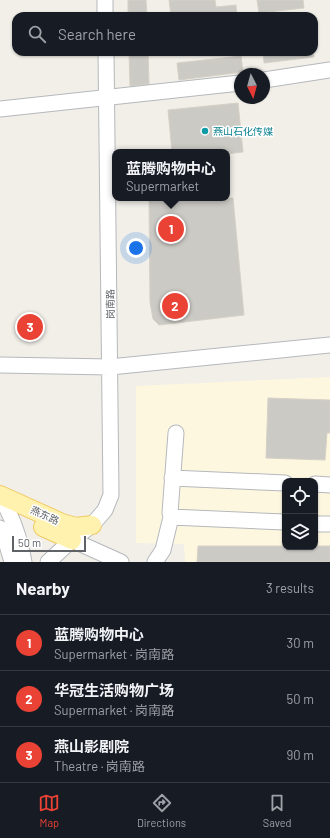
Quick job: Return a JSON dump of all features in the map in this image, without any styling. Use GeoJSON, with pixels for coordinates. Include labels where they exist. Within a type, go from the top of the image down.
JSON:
{"type":"FeatureCollection","features":[{"type":"Feature","properties":{"kind":"main road","name":"燕东路"},"geometry":{"type":"LineString","coordinates":[[0,496],[62,523],[76,526],[92,525]]}},
{"type":"Feature","properties":{"kind":"main road","name":"燕东路"},"geometry":{"type":"LineString","coordinates":[[5,511],[72,540]]}},
{"type":"Feature","properties":{"kind":"street"},"geometry":{"type":"LineString","coordinates":[[105,0],[106,12]]}},
{"type":"Feature","properties":{"kind":"street","name":"岗南路"},"geometry":{"type":"LineString","coordinates":[[72,540],[92,525],[105,510],[111,495],[106,56]]}},
{"type":"Feature","properties":{"kind":"street"},"geometry":{"type":"LineString","coordinates":[[270,79],[330,70]]}},
{"type":"Feature","properties":{"kind":"street"},"geometry":{"type":"LineString","coordinates":[[0,109],[234,84]]}},
{"type":"Feature","properties":{"kind":"street"},"geometry":{"type":"LineString","coordinates":[[0,365],[110,367],[330,346]]}},
{"type":"Feature","properties":{"kind":"street"},"geometry":{"type":"LineString","coordinates":[[155,562],[163,550],[171,517],[172,478],[176,433]]}},
{"type":"Feature","properties":{"kind":"street"},"geometry":{"type":"LineString","coordinates":[[172,478],[282,483]]}},
{"type":"Feature","properties":{"kind":"street"},"geometry":{"type":"LineString","coordinates":[[318,484],[330,485]]}},
{"type":"Feature","properties":{"kind":"street"},"geometry":{"type":"LineString","coordinates":[[0,496],[5,511],[19,540],[24,562]]}},
{"type":"Feature","properties":{"kind":"street"},"geometry":{"type":"LineString","coordinates":[[171,517],[282,522]]}},
{"type":"Feature","properties":{"kind":"street"},"geometry":{"type":"LineString","coordinates":[[318,524],[330,524]]}},
{"type":"Feature","properties":{"kind":"street"},"geometry":{"type":"LineString","coordinates":[[0,528],[5,538],[12,562]]}},
{"type":"Feature","properties":{"kind":"street"},"geometry":{"type":"LineString","coordinates":[[38,562],[72,540]]}},
{"type":"Feature","properties":{"kind":"street"},"geometry":{"type":"LineString","coordinates":[[48,562],[72,540]]}},
{"type":"Feature","properties":{"kind":"street"},"geometry":{"type":"LineString","coordinates":[[72,540],[121,562]]}},
{"type":"Feature","properties":{"kind":"shaded area"},"geometry":{"type":"Polygon","coordinates":[[[330,377],[330,562],[185,562],[184,544],[136,543],[136,386],[330,377]]]}},
{"type":"Feature","properties":{"kind":"building"},"geometry":{"type":"Polygon","coordinates":[[[128,0],[146,0],[147,12],[128,12],[128,0]]]}},
{"type":"Feature","properties":{"kind":"building"},"geometry":{"type":"Polygon","coordinates":[[[169,0],[215,0],[216,7],[236,5],[237,12],[170,12],[169,0]]]}},
{"type":"Feature","properties":{"kind":"building"},"geometry":{"type":"Polygon","coordinates":[[[257,0],[303,0],[304,8],[259,12],[257,0]]]}},
{"type":"Feature","properties":{"kind":"building"},"geometry":{"type":"Polygon","coordinates":[[[129,56],[148,56],[149,84],[130,86],[129,56]]]}},
{"type":"Feature","properties":{"kind":"building"},"geometry":{"type":"Polygon","coordinates":[[[241,56],[242,68],[234,68],[234,73],[179,80],[177,63],[241,56]]]}},
{"type":"Feature","properties":{"kind":"building"},"geometry":{"type":"Polygon","coordinates":[[[263,56],[314,57],[264,63],[263,56]]]}},
{"type":"Feature","properties":{"kind":"building","name":"燕山石化传媒"},"geometry":{"type":"Polygon","coordinates":[[[238,104],[243,152],[230,154],[230,149],[172,149],[168,110],[238,104]]]}},
{"type":"Feature","properties":{"kind":"building"},"geometry":{"type":"Polygon","coordinates":[[[230,198],[233,198],[244,315],[159,325],[153,319],[150,302],[149,201],[230,201],[230,198]]]}},
{"type":"Feature","properties":{"kind":"building"},"geometry":{"type":"Polygon","coordinates":[[[268,398],[330,400],[330,433],[327,433],[325,460],[266,458],[268,398]]]}},
{"type":"Feature","properties":{"kind":"building"},"geometry":{"type":"Polygon","coordinates":[[[198,546],[282,546],[282,550],[318,550],[318,546],[330,546],[330,562],[197,562],[198,546]]]}},
{"type":"Feature","properties":{"kind":"place","name":"燕山石化传媒"},"geometry":{"type":"Point","coordinates":[205,131]}},
{"type":"Feature","properties":{"kind":"place","name":"蓝腾购物中心"},"geometry":{"type":"Point","coordinates":[171,229]}},
{"type":"Feature","properties":{"kind":"place","name":"华冠生活购物广场"},"geometry":{"type":"Point","coordinates":[175,306]}},
{"type":"Feature","properties":{"kind":"place","name":"燕山影剧院"},"geometry":{"type":"Point","coordinates":[30,327]}}]}
